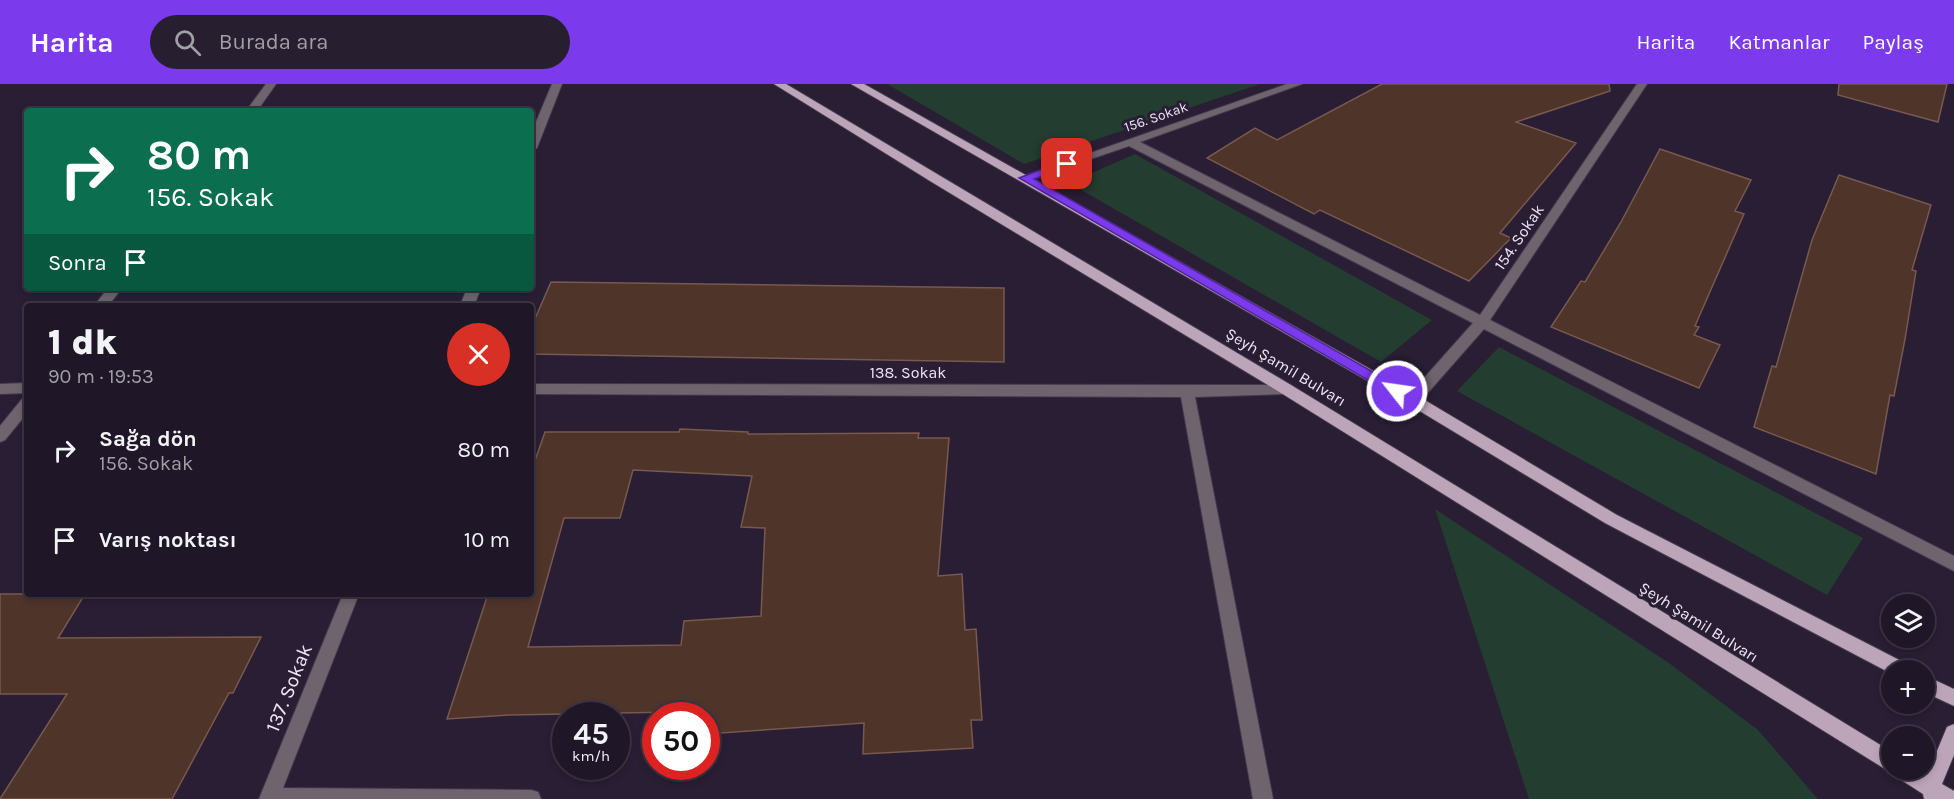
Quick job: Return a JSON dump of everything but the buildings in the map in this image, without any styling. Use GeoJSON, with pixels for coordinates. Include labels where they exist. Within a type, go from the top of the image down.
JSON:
{"type":"FeatureCollection","features":[{"type":"Feature","properties":{"kind":"main road","name":"Şeyh Şamil Bulvarı"},"geometry":{"type":"LineString","coordinates":[[779,84],[1286,388],[1881,756]]}},
{"type":"Feature","properties":{"kind":"main road","name":"Şeyh Şamil Bulvarı"},"geometry":{"type":"LineString","coordinates":[[856,84],[1413,400],[1611,519],[1882,660]]}},
{"type":"Feature","properties":{"kind":"main road"},"geometry":{"type":"LineString","coordinates":[[1935,688],[1954,698]]}},
{"type":"Feature","properties":{"kind":"main road"},"geometry":{"type":"LineString","coordinates":[[1932,793],[1954,733]]}},
{"type":"Feature","properties":{"kind":"main road"},"geometry":{"type":"LineString","coordinates":[[1915,780],[1932,793],[1949,799]]}},
{"type":"Feature","properties":{"kind":"street"},"geometry":{"type":"LineString","coordinates":[[252,108],[271,84]]}},
{"type":"Feature","properties":{"kind":"street"},"geometry":{"type":"LineString","coordinates":[[534,141],[557,84]]}},
{"type":"Feature","properties":{"kind":"street","name":"156. Sokak"},"geometry":{"type":"LineString","coordinates":[[1025,178],[1296,84]]}},
{"type":"Feature","properties":{"kind":"street","name":"154. Sokak"},"geometry":{"type":"LineString","coordinates":[[1413,400],[1481,323],[1642,84]]}},
{"type":"Feature","properties":{"kind":"street"},"geometry":{"type":"LineString","coordinates":[[1131,141],[1481,323],[1954,564]]}},
{"type":"Feature","properties":{"kind":"street"},"geometry":{"type":"LineString","coordinates":[[0,389],[24,388]]}},
{"type":"Feature","properties":{"kind":"street","name":"138. Sokak"},"geometry":{"type":"LineString","coordinates":[[534,388],[1187,392],[1286,388]]}},
{"type":"Feature","properties":{"kind":"street"},"geometry":{"type":"LineString","coordinates":[[1187,392],[1263,799]]}},
{"type":"Feature","properties":{"kind":"street"},"geometry":{"type":"LineString","coordinates":[[0,436],[24,407]]}},
{"type":"Feature","properties":{"kind":"street","name":"137. Sokak"},"geometry":{"type":"LineString","coordinates":[[269,798],[350,597]]}},
{"type":"Feature","properties":{"kind":"street"},"geometry":{"type":"LineString","coordinates":[[269,798],[531,799]]}},
{"type":"Feature","properties":{"kind":"green space"},"geometry":{"type":"Polygon","coordinates":[[[887,84],[1260,84],[1024,164],[887,84]]]}},
{"type":"Feature","properties":{"kind":"green space"},"geometry":{"type":"Polygon","coordinates":[[[1135,154],[1432,320],[1381,362],[1069,183],[1135,154]]]}},
{"type":"Feature","properties":{"kind":"green space"},"geometry":{"type":"Polygon","coordinates":[[[1499,347],[1863,538],[1827,595],[1457,391],[1499,347]]]}},
{"type":"Feature","properties":{"kind":"green space"},"geometry":{"type":"Polygon","coordinates":[[[1435,509],[1669,663],[1758,730],[1818,799],[1529,799],[1435,509]]]}},
{"type":"Feature","properties":{"kind":"route"},"geometry":{"type":"LineString","coordinates":[[1067,164],[1025,178],[1397,391]]}}]}
